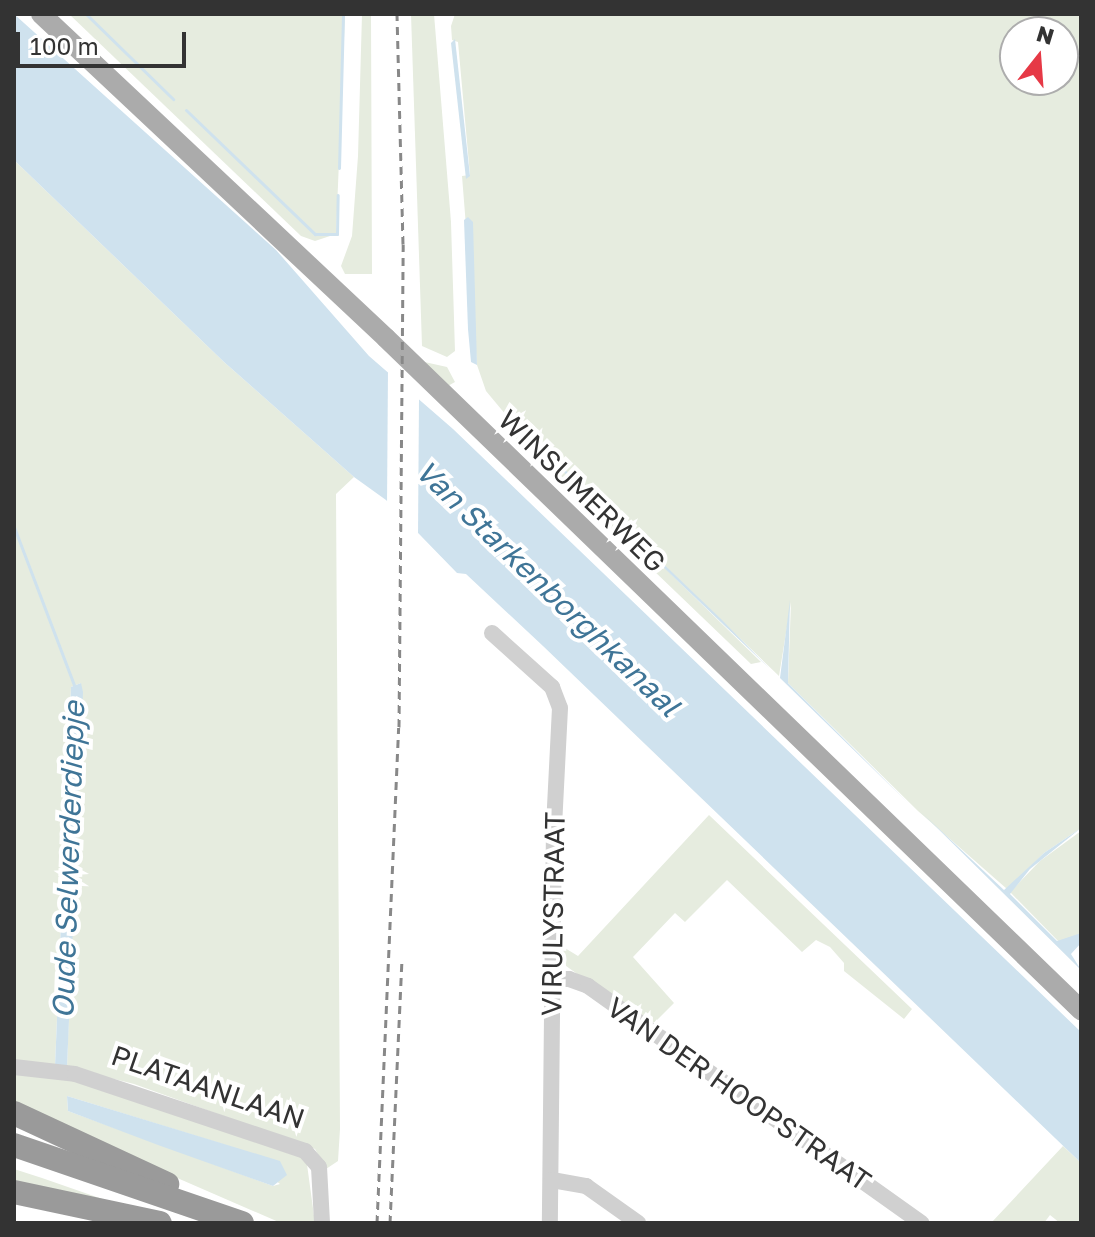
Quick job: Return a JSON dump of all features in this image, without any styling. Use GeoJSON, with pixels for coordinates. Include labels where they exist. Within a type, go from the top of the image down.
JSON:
{"type":"FeatureCollection","features":[{"type":"Feature","properties":{"kind":"highway"},"geometry":{"type":"LineString","coordinates":[[14,1113],[161,1180],[199,1217]]}},
{"type":"Feature","properties":{"kind":"highway"},"geometry":{"type":"LineString","coordinates":[[14,1145],[199,1217]]}},
{"type":"Feature","properties":{"kind":"highway"},"geometry":{"type":"LineString","coordinates":[[14,1162],[199,1217],[242,1223]]}},
{"type":"Feature","properties":{"kind":"highway"},"geometry":{"type":"LineString","coordinates":[[14,1192],[160,1223]]}},
{"type":"Feature","properties":{"kind":"main road","name":"WINSUMERWEG"},"geometry":{"type":"LineString","coordinates":[[41,14],[386,338],[1081,1010]]}},
{"type":"Feature","properties":{"kind":"street","name":"VIRULYSTRAAT"},"geometry":{"type":"LineString","coordinates":[[492,633],[552,687],[560,708],[552,979],[550,1223]]}},
{"type":"Feature","properties":{"kind":"street","name":"VAN DER HOOPSTRAAT"},"geometry":{"type":"LineString","coordinates":[[552,979],[569,979],[588,986],[921,1223]]}},
{"type":"Feature","properties":{"kind":"street","name":"PLATAANLAAN"},"geometry":{"type":"LineString","coordinates":[[14,1067],[75,1074],[305,1151],[319,1167],[322,1223]]}},
{"type":"Feature","properties":{"kind":"street"},"geometry":{"type":"LineString","coordinates":[[552,1180],[586,1186],[638,1223]]}},
{"type":"Feature","properties":{"kind":"shaded area"},"geometry":{"type":"Polygon","coordinates":[[[69,14],[345,14],[336,234],[315,241],[301,236],[69,14]]]}},
{"type":"Feature","properties":{"kind":"shaded area"},"geometry":{"type":"Polygon","coordinates":[[[362,14],[371,14],[372,274],[345,274],[341,266],[352,236],[358,156],[362,14]]]}},
{"type":"Feature","properties":{"kind":"shaded area"},"geometry":{"type":"Polygon","coordinates":[[[411,14],[434,14],[451,222],[455,351],[447,357],[422,346],[411,14]]]}},
{"type":"Feature","properties":{"kind":"shaded area"},"geometry":{"type":"Polygon","coordinates":[[[455,14],[1081,14],[1081,828],[1044,853],[1007,889],[918,811],[788,683],[791,602],[779,676],[511,418],[761,662],[751,664],[503,426],[506,415],[486,391],[477,365],[462,176],[470,175],[458,42],[452,40],[451,26],[455,14]]]}},
{"type":"Feature","properties":{"kind":"shaded area"},"geometry":{"type":"Polygon","coordinates":[[[14,160],[224,362],[354,477],[336,494],[340,1129],[338,1161],[326,1169],[315,1149],[134,1084],[67,1067],[81,683],[71,687],[55,1066],[14,1061],[14,160]]]}},
{"type":"Feature","properties":{"kind":"shaded area"},"geometry":{"type":"Polygon","coordinates":[[[420,361],[447,367],[455,382],[446,387],[420,361]]]}},
{"type":"Feature","properties":{"kind":"shaded area"},"geometry":{"type":"Polygon","coordinates":[[[709,815],[912,1009],[904,1019],[844,971],[844,963],[830,947],[816,940],[802,952],[727,880],[685,922],[675,913],[633,957],[674,1003],[655,1022],[645,1023],[562,963],[560,945],[578,956],[709,815]]]}},
{"type":"Feature","properties":{"kind":"shaded area"},"geometry":{"type":"Polygon","coordinates":[[[1081,831],[1081,933],[1060,943],[1010,892],[1040,861],[1081,831]]]}},
{"type":"Feature","properties":{"kind":"shaded area"},"geometry":{"type":"Polygon","coordinates":[[[14,1072],[76,1078],[306,1157],[315,1223],[281,1223],[14,1107],[14,1072]],[[67,1096],[68,1111],[273,1186],[280,1184],[232,1147],[67,1096]]]}},
{"type":"Feature","properties":{"kind":"shaded area"},"geometry":{"type":"Polygon","coordinates":[[[1063,1146],[1081,1163],[1081,1223],[1060,1223],[1050,1215],[1044,1223],[991,1223],[1063,1146]]]}},
{"type":"Feature","properties":{"kind":"shaded area"},"geometry":{"type":"Polygon","coordinates":[[[14,1169],[42,1178],[131,1209],[14,1182],[14,1169]]]}},
{"type":"Feature","properties":{"kind":"water","name":"Van Starkenborghkanaal"},"geometry":{"type":"Polygon","coordinates":[[[14,14],[276,250],[369,356],[453,429],[1081,1032],[1081,1163],[543,646],[466,574],[457,573],[386,500],[354,477],[224,362],[14,160],[14,14]]]}},
{"type":"Feature","properties":{"kind":"water"},"geometry":{"type":"Polygon","coordinates":[[[455,39],[470,176],[466,179],[451,43],[455,39]]]}},
{"type":"Feature","properties":{"kind":"water"},"geometry":{"type":"Polygon","coordinates":[[[468,217],[473,222],[477,365],[471,362],[468,329],[464,220],[468,217]]]}},
{"type":"Feature","properties":{"kind":"water"},"geometry":{"type":"Polygon","coordinates":[[[511,418],[721,619],[769,668],[508,419],[511,418]]]}},
{"type":"Feature","properties":{"kind":"water"},"geometry":{"type":"Polygon","coordinates":[[[790,600],[788,683],[908,803],[780,678],[790,600]]]}},
{"type":"Feature","properties":{"kind":"water"},"geometry":{"type":"Polygon","coordinates":[[[81,683],[67,1067],[55,1066],[71,687],[81,683]]]}},
{"type":"Feature","properties":{"kind":"water"},"geometry":{"type":"Polygon","coordinates":[[[921,812],[1004,890],[1044,853],[1081,828],[1030,869],[1010,894],[1057,941],[1081,933],[1081,943],[1071,954],[1081,970],[921,812]]]}},
{"type":"Feature","properties":{"kind":"water"},"geometry":{"type":"Polygon","coordinates":[[[67,1096],[280,1161],[287,1175],[273,1186],[158,1145],[68,1111],[67,1096]]]}},
{"type":"Feature","properties":{"kind":"pier"},"geometry":{"type":"Polygon","coordinates":[[[388,369],[419,398],[418,535],[387,506],[388,369]]]}},
{"type":"Feature","properties":{"kind":"waterway"},"geometry":{"type":"LineString","coordinates":[[86,14],[173,99]]}},
{"type":"Feature","properties":{"kind":"waterway"},"geometry":{"type":"LineString","coordinates":[[339,168],[343,14]]}},
{"type":"Feature","properties":{"kind":"waterway"},"geometry":{"type":"LineString","coordinates":[[186,110],[315,234],[337,234],[338,195]]}},
{"type":"Feature","properties":{"kind":"waterway","name":"Oude Selwerderdiepje"},"geometry":{"type":"LineString","coordinates":[[14,527],[74,685]]}},
{"type":"Feature","properties":{"kind":"railway"},"geometry":{"type":"LineString","coordinates":[[377,1223],[399,727],[403,244],[397,14]]}},
{"type":"Feature","properties":{"kind":"railway"},"geometry":{"type":"LineString","coordinates":[[390,1223],[402,958]]}}]}
